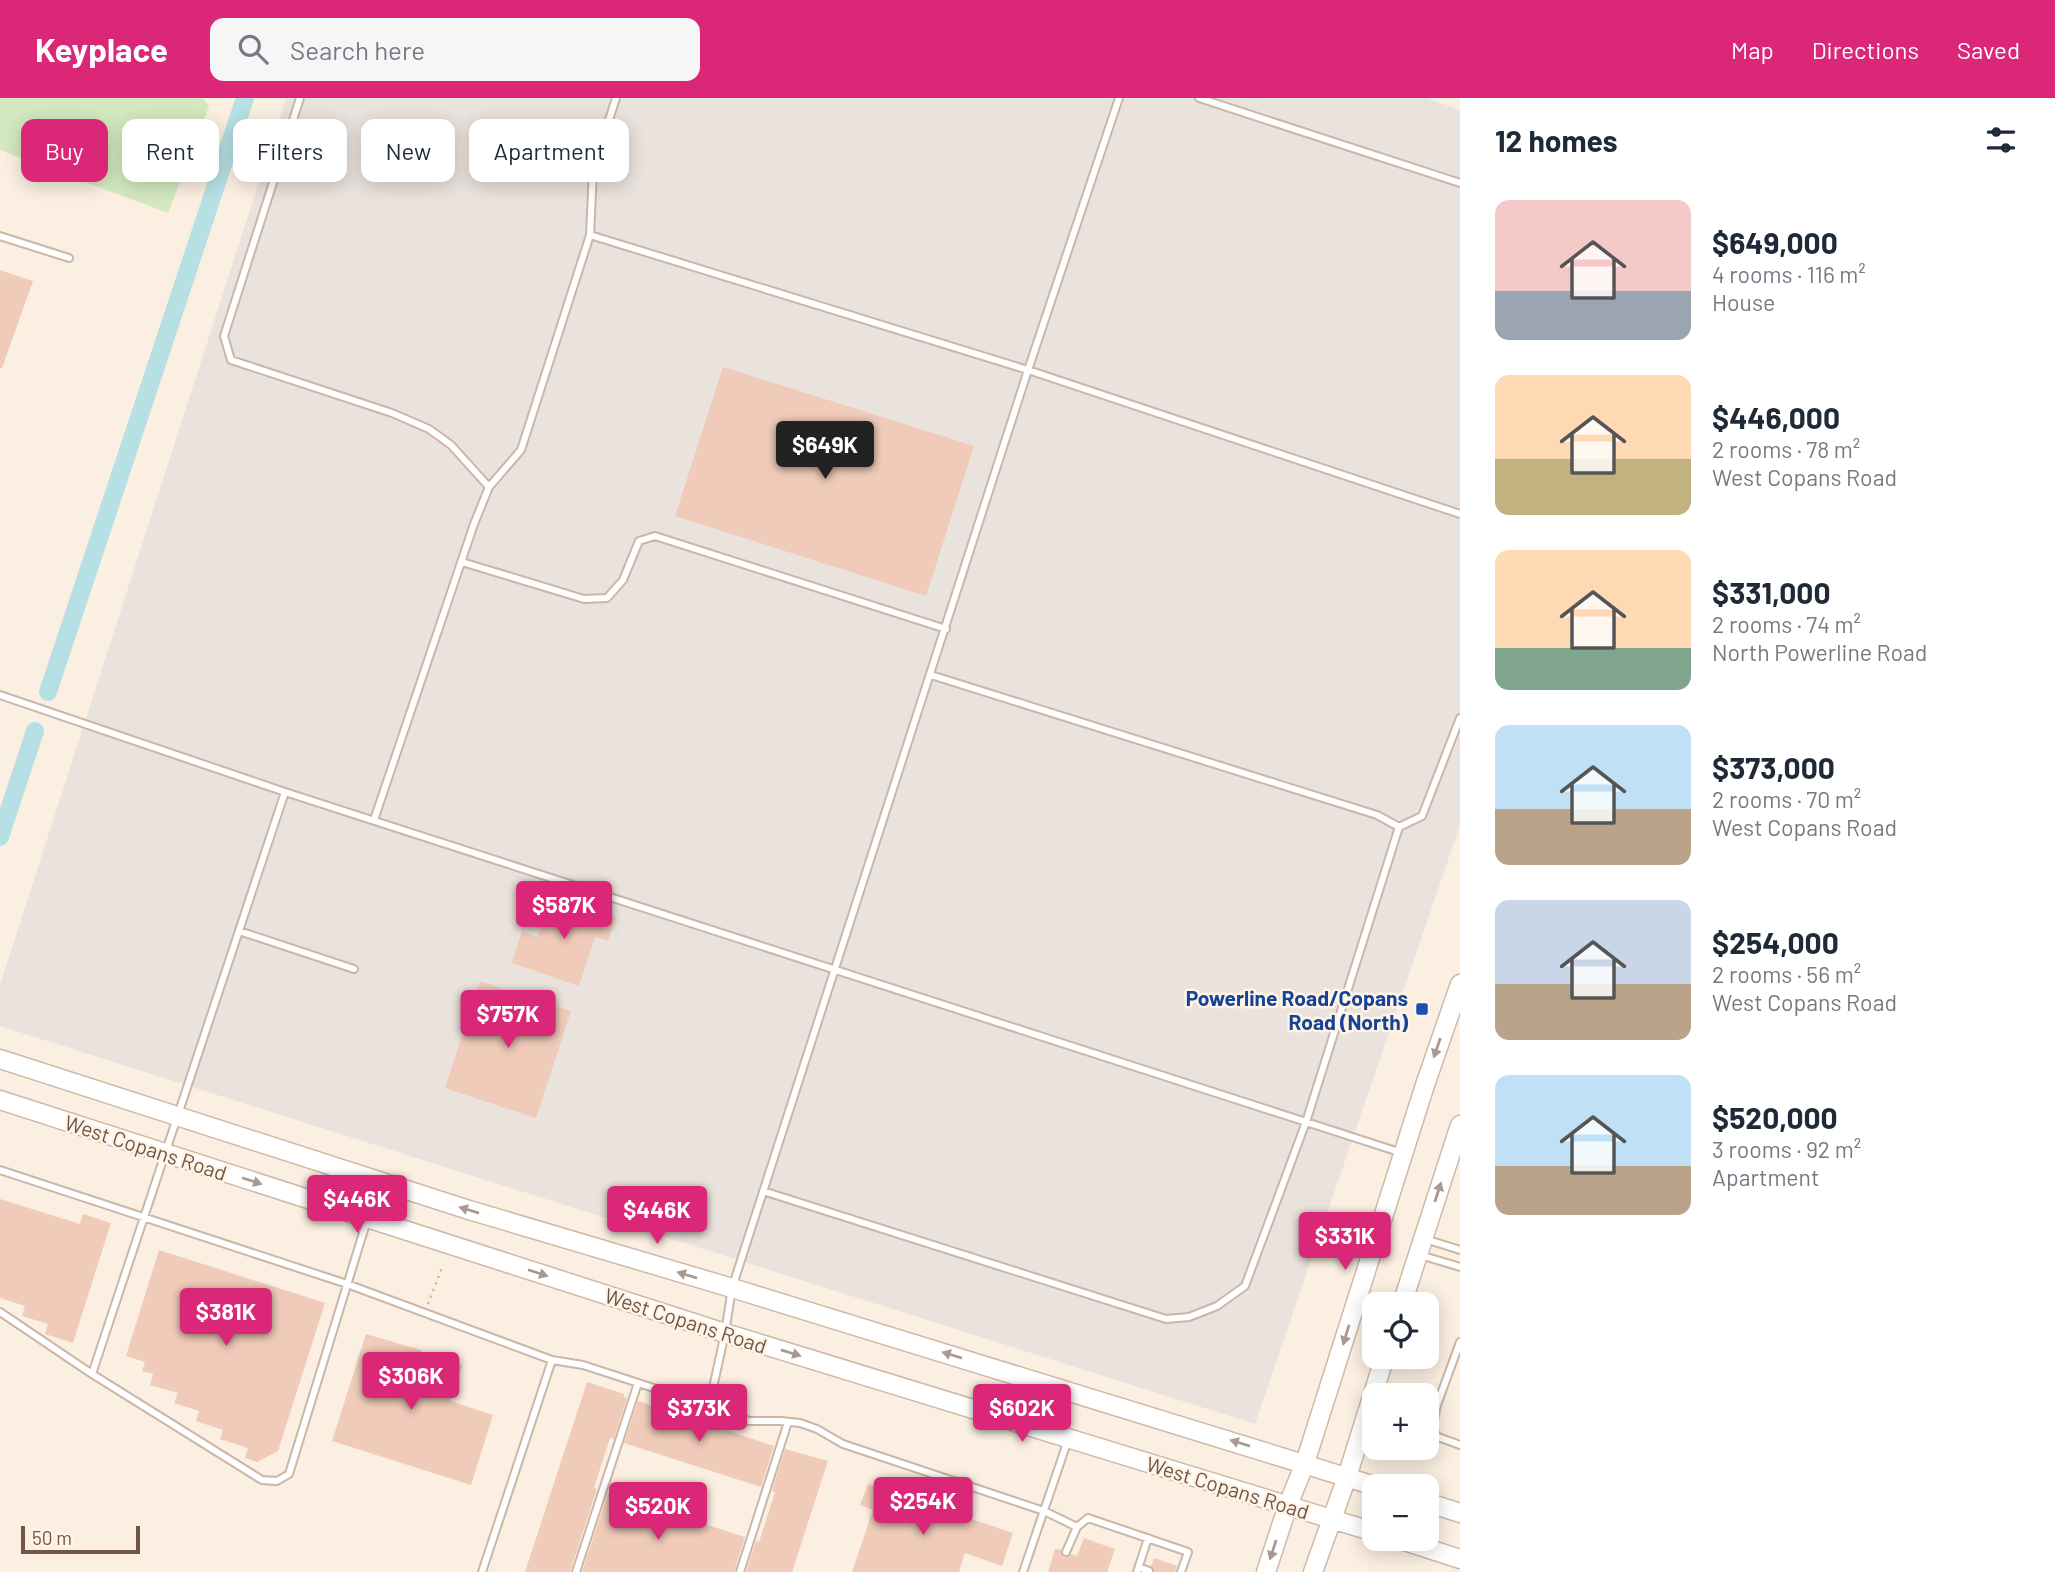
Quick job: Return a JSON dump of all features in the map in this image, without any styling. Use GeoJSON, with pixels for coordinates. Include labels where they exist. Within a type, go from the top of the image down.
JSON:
{"type":"FeatureCollection","features":[{"type":"Feature","properties":{"kind":"main road"},"geometry":{"type":"LineString","coordinates":[[1266,1572],[1305,1463],[1460,984]]}},
{"type":"Feature","properties":{"kind":"main road","name":"West Copans Road"},"geometry":{"type":"LineString","coordinates":[[0,1059],[470,1210],[1362,1482]]}},
{"type":"Feature","properties":{"kind":"main road","name":"West Copans Road"},"geometry":{"type":"LineString","coordinates":[[0,1100],[725,1333],[1362,1528]]}},
{"type":"Feature","properties":{"kind":"main road"},"geometry":{"type":"LineString","coordinates":[[1406,1292],[1460,1125]]}},
{"type":"Feature","properties":{"kind":"main road"},"geometry":{"type":"LineString","coordinates":[[1313,1572],[1347,1477],[1381,1369]]}},
{"type":"Feature","properties":{"kind":"main road"},"geometry":{"type":"LineString","coordinates":[[1439,1506],[1460,1513]]}},
{"type":"Feature","properties":{"kind":"main road"},"geometry":{"type":"LineString","coordinates":[[1435,1551],[1460,1559]]}},
{"type":"Feature","properties":{"kind":"lane"},"geometry":{"type":"LineString","coordinates":[[300,98],[224,336],[231,360],[392,413],[429,429],[451,444],[489,487]]}},
{"type":"Feature","properties":{"kind":"lane"},"geometry":{"type":"LineString","coordinates":[[374,820],[489,487],[521,450],[590,234],[593,170],[616,98]]}},
{"type":"Feature","properties":{"kind":"lane"},"geometry":{"type":"LineString","coordinates":[[709,1406],[732,1288],[1028,370],[1119,98]]}},
{"type":"Feature","properties":{"kind":"lane"},"geometry":{"type":"LineString","coordinates":[[1199,98],[1460,183]]}},
{"type":"Feature","properties":{"kind":"lane"},"geometry":{"type":"LineString","coordinates":[[590,234],[1028,370],[1460,514]]}},
{"type":"Feature","properties":{"kind":"lane"},"geometry":{"type":"LineString","coordinates":[[0,236],[68,258]]}},
{"type":"Feature","properties":{"kind":"lane"},"geometry":{"type":"LineString","coordinates":[[461,562],[584,599],[607,598],[623,579],[639,541],[655,536],[946,629]]}},
{"type":"Feature","properties":{"kind":"lane"},"geometry":{"type":"LineString","coordinates":[[931,676],[1377,815],[1399,827]]}},
{"type":"Feature","properties":{"kind":"lane"},"geometry":{"type":"LineString","coordinates":[[0,695],[285,792],[1403,1154]]}},
{"type":"Feature","properties":{"kind":"lane"},"geometry":{"type":"LineString","coordinates":[[763,1191],[1166,1319],[1189,1317],[1217,1307],[1245,1286],[1306,1122],[1399,827],[1422,816],[1460,718]]}},
{"type":"Feature","properties":{"kind":"lane"},"geometry":{"type":"LineString","coordinates":[[92,1374],[285,792]]}},
{"type":"Feature","properties":{"kind":"lane"},"geometry":{"type":"LineString","coordinates":[[239,931],[354,969]]}},
{"type":"Feature","properties":{"kind":"lane"},"geometry":{"type":"LineString","coordinates":[[0,1170],[347,1284],[552,1360],[583,1366],[638,1383],[749,1421],[788,1422],[817,1429],[843,1444],[1044,1511],[1077,1527]]}},
{"type":"Feature","properties":{"kind":"lane"},"geometry":{"type":"LineString","coordinates":[[0,1311],[92,1374],[253,1475],[262,1480],[278,1480],[289,1474],[368,1218]]}},
{"type":"Feature","properties":{"kind":"lane"},"geometry":{"type":"LineString","coordinates":[[1421,1247],[1460,1250]]}},
{"type":"Feature","properties":{"kind":"lane"},"geometry":{"type":"LineString","coordinates":[[1421,1247],[1460,1267]]}},
{"type":"Feature","properties":{"kind":"lane"},"geometry":{"type":"LineString","coordinates":[[1460,1342],[1437,1405],[1432,1430],[1438,1437],[1460,1445]]}},
{"type":"Feature","properties":{"kind":"lane"},"geometry":{"type":"LineString","coordinates":[[482,1572],[552,1360]]}},
{"type":"Feature","properties":{"kind":"lane"},"geometry":{"type":"LineString","coordinates":[[576,1572],[638,1383]]}},
{"type":"Feature","properties":{"kind":"lane"},"geometry":{"type":"LineString","coordinates":[[740,1572],[788,1422]]}},
{"type":"Feature","properties":{"kind":"lane"},"geometry":{"type":"LineString","coordinates":[[1023,1572],[1068,1438]]}},
{"type":"Feature","properties":{"kind":"lane"},"geometry":{"type":"LineString","coordinates":[[1066,1552],[1077,1527],[1088,1518],[1188,1552],[1181,1572]]}},
{"type":"Feature","properties":{"kind":"lane"},"geometry":{"type":"LineString","coordinates":[[1148,1538],[1138,1569],[1150,1571]]}},
{"type":"Feature","properties":{"kind":"path"},"geometry":{"type":"LineString","coordinates":[[427,1307],[443,1265]]}},
{"type":"Feature","properties":{"kind":"shaded area"},"geometry":{"type":"Polygon","coordinates":[[[286,98],[1426,98],[1460,110],[1460,825],[1255,1424],[0,1026],[0,985],[259,182],[347,182],[347,119],[279,119],[286,98]]]}},
{"type":"Feature","properties":{"kind":"green space"},"geometry":{"type":"Polygon","coordinates":[[[0,98],[203,98],[209,106],[204,119],[122,119],[122,182],[180,182],[168,213],[85,182],[108,182],[108,119],[21,119],[21,158],[0,150],[0,98]]]}},
{"type":"Feature","properties":{"kind":"building"},"geometry":{"type":"Polygon","coordinates":[[[0,270],[33,281],[2,368],[0,368],[0,270]]]}},
{"type":"Feature","properties":{"kind":"building"},"geometry":{"type":"Polygon","coordinates":[[[723,367],[974,446],[926,596],[675,516],[723,367]]]}},
{"type":"Feature","properties":{"kind":"building"},"geometry":{"type":"Polygon","coordinates":[[[552,895],[616,917],[608,941],[595,937],[579,986],[512,963],[522,931],[537,937],[552,895]]]}},
{"type":"Feature","properties":{"kind":"building"},"geometry":{"type":"Polygon","coordinates":[[[480,981],[571,1011],[536,1118],[445,1088],[480,981]]]}},
{"type":"Feature","properties":{"kind":"building"},"geometry":{"type":"Polygon","coordinates":[[[0,1199],[80,1224],[83,1214],[111,1223],[73,1343],[45,1334],[48,1324],[22,1316],[25,1306],[0,1298],[0,1199]]]}},
{"type":"Feature","properties":{"kind":"building"},"geometry":{"type":"Polygon","coordinates":[[[159,1250],[325,1303],[278,1451],[257,1462],[245,1458],[248,1448],[220,1439],[223,1430],[196,1421],[199,1411],[174,1403],[178,1393],[150,1385],[153,1374],[142,1371],[145,1362],[126,1356],[159,1250]]]}},
{"type":"Feature","properties":{"kind":"building"},"geometry":{"type":"Polygon","coordinates":[[[366,1334],[462,1365],[450,1401],[493,1415],[471,1485],[332,1441],[366,1334]]]}},
{"type":"Feature","properties":{"kind":"building"},"geometry":{"type":"Polygon","coordinates":[[[587,1382],[624,1394],[627,1398],[614,1439],[610,1438],[594,1488],[597,1489],[570,1572],[525,1572],[587,1382]]]}},
{"type":"Feature","properties":{"kind":"building"},"geometry":{"type":"Polygon","coordinates":[[[638,1401],[774,1446],[761,1487],[624,1443],[638,1401]]]}},
{"type":"Feature","properties":{"kind":"building"},"geometry":{"type":"Polygon","coordinates":[[[785,1449],[828,1461],[792,1572],[746,1572],[775,1492],[772,1491],[785,1449]]]}},
{"type":"Feature","properties":{"kind":"building"},"geometry":{"type":"Polygon","coordinates":[[[868,1484],[1013,1533],[1002,1566],[965,1553],[959,1572],[852,1572],[873,1510],[860,1505],[868,1484]]]}},
{"type":"Feature","properties":{"kind":"building"},"geometry":{"type":"Polygon","coordinates":[[[608,1493],[745,1537],[734,1572],[582,1572],[608,1493]]]}},
{"type":"Feature","properties":{"kind":"building"},"geometry":{"type":"Polygon","coordinates":[[[1084,1538],[1115,1549],[1107,1572],[1048,1572],[1055,1549],[1061,1550],[1064,1557],[1071,1554],[1077,1556],[1084,1538]]]}},
{"type":"Feature","properties":{"kind":"building"},"geometry":{"type":"Polygon","coordinates":[[[1154,1558],[1177,1566],[1175,1572],[1155,1572],[1151,1566],[1154,1558]]]}},
{"type":"Feature","properties":{"kind":"waterway"},"geometry":{"type":"LineString","coordinates":[[48,692],[245,98]]}},
{"type":"Feature","properties":{"kind":"waterway"},"geometry":{"type":"LineString","coordinates":[[0,837],[35,731]]}},
{"type":"Feature","properties":{"kind":"place","name":"Powerline Road/Copans Road (North)"},"geometry":{"type":"Point","coordinates":[1422,1009]}}]}
